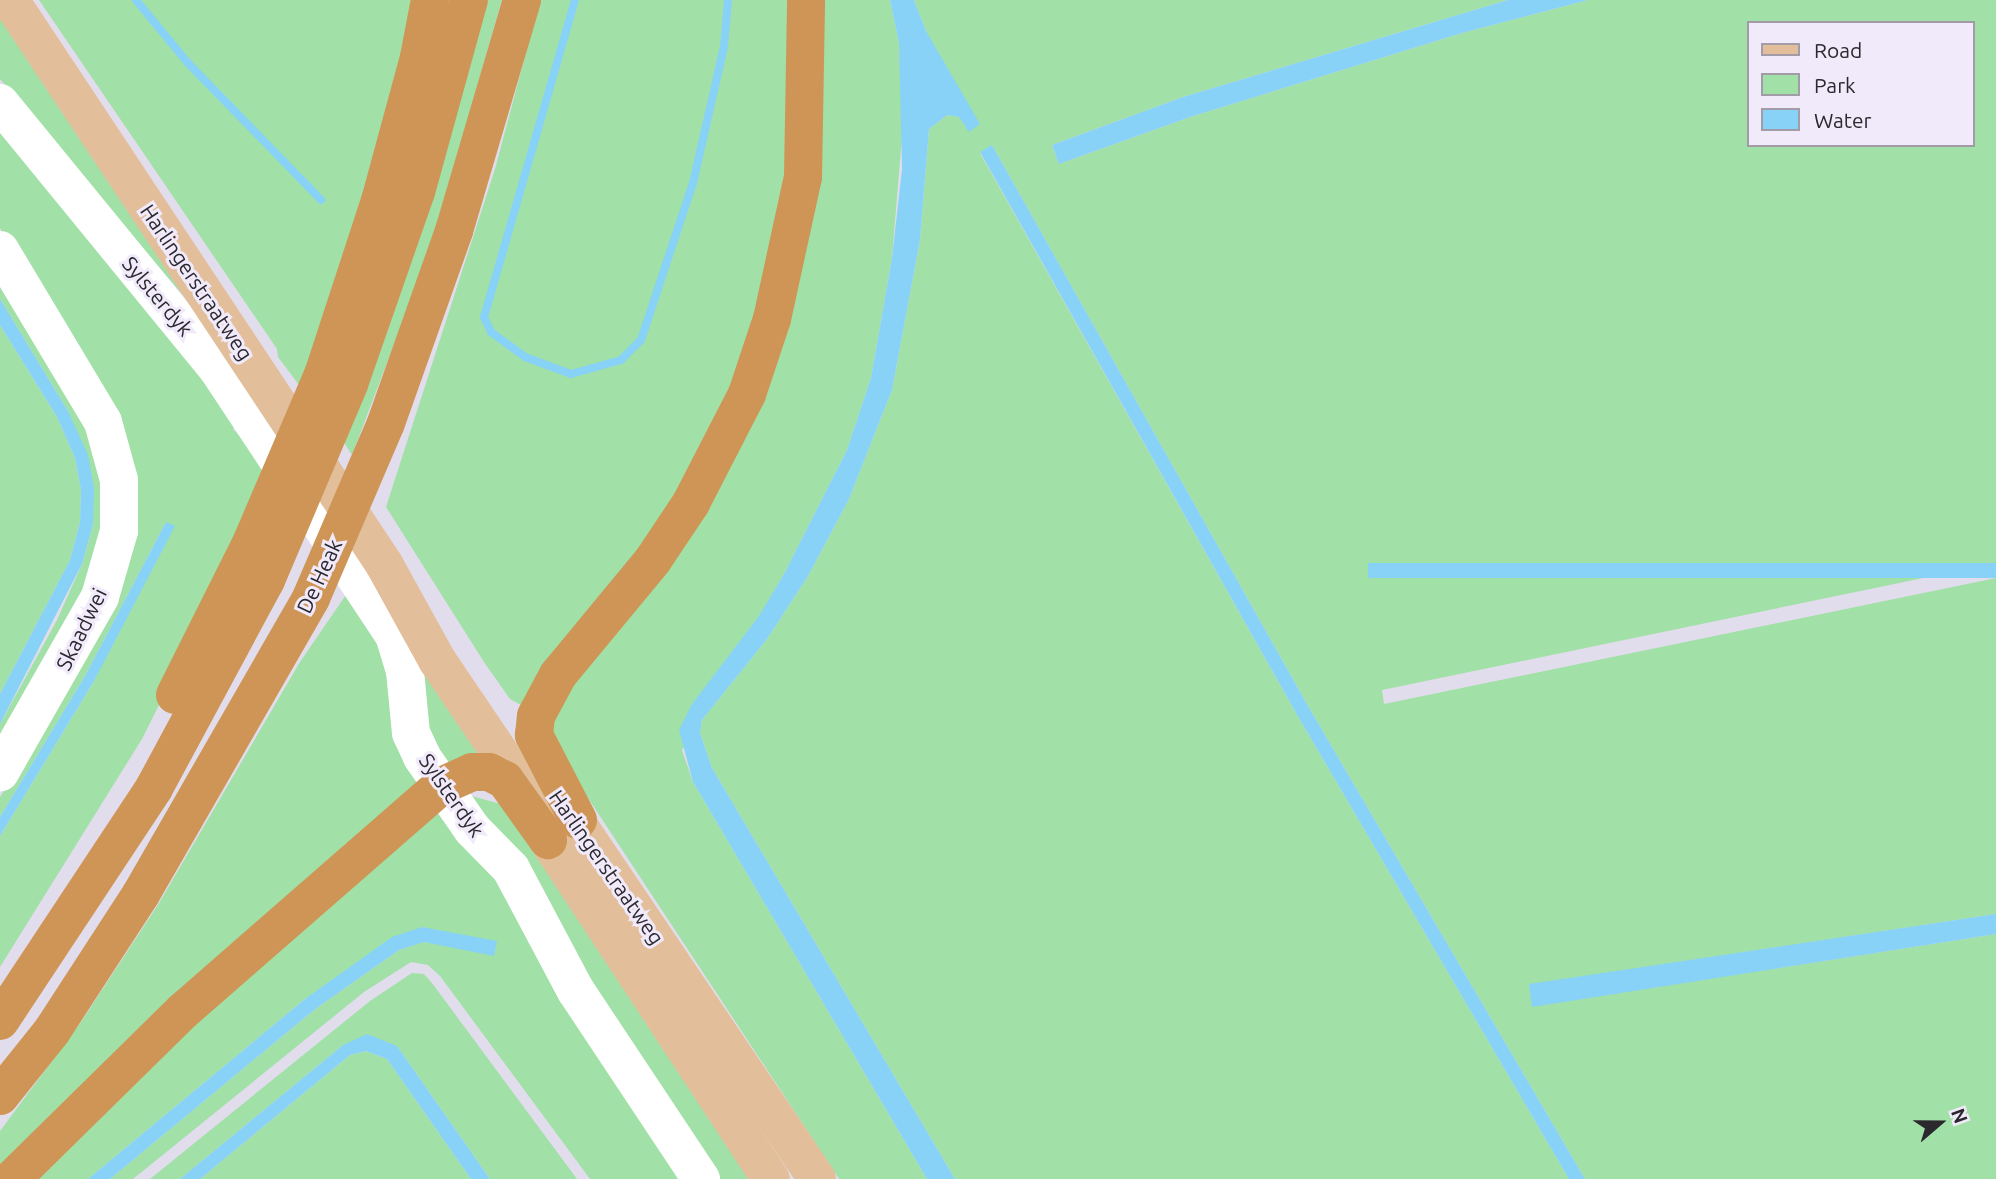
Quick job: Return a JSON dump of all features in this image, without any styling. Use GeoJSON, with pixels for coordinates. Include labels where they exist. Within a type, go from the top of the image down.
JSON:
{"type":"FeatureCollection","features":[{"type":"Feature","properties":{"kind":"highway"},"geometry":{"type":"LineString","coordinates":[[25,987],[252,541],[324,372],[380,201],[419,57],[430,0]]}},
{"type":"Feature","properties":{"kind":"highway"},"geometry":{"type":"LineString","coordinates":[[0,1021],[25,987],[153,788],[266,580],[353,372],[415,192],[469,0]]}},
{"type":"Feature","properties":{"kind":"highway","name":"De Heak"},"geometry":{"type":"LineString","coordinates":[[0,1096],[52,1031],[141,894],[311,598],[386,423],[454,231],[522,0]]}},
{"type":"Feature","properties":{"kind":"highway"},"geometry":{"type":"LineString","coordinates":[[563,830],[534,735],[536,716],[558,676],[653,560],[691,503],[747,394],[775,306],[803,177],[806,0]]}},
{"type":"Feature","properties":{"kind":"highway"},"geometry":{"type":"LineString","coordinates":[[12,1179],[183,1011],[440,786],[472,772],[489,772],[505,780],[563,830]]}},
{"type":"Feature","properties":{"kind":"main road","name":"Harlingerstraatweg"},"geometry":{"type":"LineString","coordinates":[[10,0],[259,401],[377,581],[437,660],[510,768],[563,830],[817,1179]]}},
{"type":"Feature","properties":{"kind":"main road","name":"Harlingerstraatweg"},"geometry":{"type":"LineString","coordinates":[[563,830],[771,1179]]}},
{"type":"Feature","properties":{"kind":"street","name":"Sylsterdyk"},"geometry":{"type":"LineString","coordinates":[[0,103],[217,368],[259,401]]}},
{"type":"Feature","properties":{"kind":"street","name":"Skaadwei"},"geometry":{"type":"LineString","coordinates":[[0,250],[103,422],[119,480],[119,531],[100,597],[0,772]]}},
{"type":"Feature","properties":{"kind":"street","name":"Sylsterdyk"},"geometry":{"type":"LineString","coordinates":[[377,581],[405,671],[411,733],[440,786],[472,830],[511,869],[576,990],[701,1179]]}},
{"type":"Feature","properties":{"kind":"green space"},"geometry":{"type":"Polygon","coordinates":[[[39,0],[420,0],[305,393],[278,357],[277,349],[39,0]]]}},
{"type":"Feature","properties":{"kind":"green space"},"geometry":{"type":"Polygon","coordinates":[[[484,0],[502,0],[429,252],[352,455],[343,441],[484,0]]]}},
{"type":"Feature","properties":{"kind":"green space"},"geometry":{"type":"Polygon","coordinates":[[[540,0],[796,0],[797,81],[765,318],[683,500],[521,705],[510,699],[484,662],[386,507],[495,169],[540,0]]]}},
{"type":"Feature","properties":{"kind":"green space"},"geometry":{"type":"Polygon","coordinates":[[[814,0],[890,0],[899,43],[903,125],[892,258],[871,378],[847,450],[784,574],[682,750],[693,782],[927,1179],[839,1179],[561,757],[552,731],[553,713],[750,397],[814,0]]]}},
{"type":"Feature","properties":{"kind":"green space"},"geometry":{"type":"Polygon","coordinates":[[[914,0],[1508,0],[1183,97],[1052,145],[1059,164],[1190,117],[1462,33],[1588,0],[1996,0],[1996,563],[1382,690],[1384,704],[1996,578],[1996,914],[1529,985],[1533,1006],[1996,934],[1996,1179],[1585,1179],[1308,706],[992,145],[980,153],[1296,713],[1569,1179],[955,1179],[712,768],[700,733],[702,720],[767,639],[808,576],[849,499],[892,390],[920,240],[929,129],[947,115],[959,117],[914,0]]]}},
{"type":"Feature","properties":{"kind":"green space"},"geometry":{"type":"Polygon","coordinates":[[[0,17],[209,326],[0,79],[0,17]]]}},
{"type":"Feature","properties":{"kind":"green space"},"geometry":{"type":"Polygon","coordinates":[[[0,119],[239,419],[233,429],[276,471],[142,739],[0,967],[0,836],[94,681],[166,522],[85,676],[0,817],[0,797],[64,691],[114,594],[113,415],[0,228],[0,119]]]}},
{"type":"Feature","properties":{"kind":"green space"},"geometry":{"type":"Polygon","coordinates":[[[0,276],[96,444],[106,491],[104,537],[88,592],[0,751],[0,724],[57,620],[82,564],[93,524],[68,411],[0,299],[0,276]]]}},
{"type":"Feature","properties":{"kind":"green space"},"geometry":{"type":"Polygon","coordinates":[[[0,325],[57,417],[75,458],[81,490],[80,522],[70,560],[0,694],[0,325]]]}},
{"type":"Feature","properties":{"kind":"green space"},"geometry":{"type":"Polygon","coordinates":[[[352,586],[370,614],[429,783],[0,1174],[0,1131],[81,1022],[159,903],[300,662],[352,586]]]}},
{"type":"Feature","properties":{"kind":"green space"},"geometry":{"type":"Polygon","coordinates":[[[418,631],[502,757],[450,765],[439,750],[428,726],[418,631]]]}},
{"type":"Feature","properties":{"kind":"green space"},"geometry":{"type":"Polygon","coordinates":[[[464,794],[501,804],[754,1179],[712,1179],[464,794]]]}},
{"type":"Feature","properties":{"kind":"green space"},"geometry":{"type":"Polygon","coordinates":[[[440,803],[503,875],[689,1179],[590,1179],[440,976],[428,965],[411,962],[364,992],[133,1179],[110,1179],[314,1010],[399,950],[423,942],[446,945],[422,927],[305,999],[88,1179],[23,1179],[440,803]]]}},
{"type":"Feature","properties":{"kind":"green space"},"geometry":{"type":"Polygon","coordinates":[[[412,973],[424,974],[432,983],[577,1179],[490,1179],[397,1046],[343,1045],[180,1179],[150,1179],[370,1001],[412,973]]]}},
{"type":"Feature","properties":{"kind":"green space"},"geometry":{"type":"Polygon","coordinates":[[[366,1051],[387,1059],[471,1179],[200,1179],[350,1055],[366,1051]]]}},
{"type":"Feature","properties":{"kind":"water"},"geometry":{"type":"Polygon","coordinates":[[[890,0],[914,0],[926,31],[980,124],[969,132],[959,117],[947,115],[929,129],[920,240],[892,390],[849,499],[808,576],[767,639],[702,720],[700,733],[712,768],[955,1179],[927,1179],[693,782],[679,730],[692,704],[759,616],[784,574],[847,450],[871,378],[892,258],[902,169],[899,43],[890,0]]]}},
{"type":"Feature","properties":{"kind":"water"},"geometry":{"type":"Polygon","coordinates":[[[1508,0],[1588,0],[1462,33],[1190,117],[1059,164],[1052,145],[1183,97],[1508,0]]]}},
{"type":"Feature","properties":{"kind":"water"},"geometry":{"type":"Polygon","coordinates":[[[992,145],[1308,706],[1585,1179],[1569,1179],[1296,713],[980,152],[992,145]]]}},
{"type":"Feature","properties":{"kind":"water"},"geometry":{"type":"Polygon","coordinates":[[[0,299],[68,411],[88,455],[94,489],[93,524],[82,564],[0,724],[0,694],[70,560],[80,522],[81,490],[75,458],[57,417],[0,325],[0,299]]]}},
{"type":"Feature","properties":{"kind":"water"},"geometry":{"type":"Polygon","coordinates":[[[166,522],[175,526],[94,681],[0,836],[0,817],[85,676],[166,522]]]}},
{"type":"Feature","properties":{"kind":"water"},"geometry":{"type":"Polygon","coordinates":[[[1368,563],[1996,563],[1996,578],[1368,578],[1368,563]]]}},
{"type":"Feature","properties":{"kind":"water"},"geometry":{"type":"Polygon","coordinates":[[[1996,914],[1996,934],[1532,1007],[1529,984],[1996,914]]]}},
{"type":"Feature","properties":{"kind":"water"},"geometry":{"type":"Polygon","coordinates":[[[422,927],[497,941],[494,956],[424,942],[399,950],[314,1010],[110,1179],[88,1179],[305,999],[392,937],[422,927]]]}},
{"type":"Feature","properties":{"kind":"water"},"geometry":{"type":"Polygon","coordinates":[[[367,1034],[397,1046],[490,1179],[471,1179],[387,1059],[366,1051],[350,1055],[200,1179],[180,1179],[343,1045],[367,1034]]]}},
{"type":"Feature","properties":{"kind":"waterway"},"geometry":{"type":"LineString","coordinates":[[136,0],[188,63],[321,200]]}},
{"type":"Feature","properties":{"kind":"waterway"},"geometry":{"type":"LineString","coordinates":[[575,0],[484,317],[491,332],[525,357],[571,374],[621,360],[641,340],[693,183],[724,47],[728,0]]}}]}
